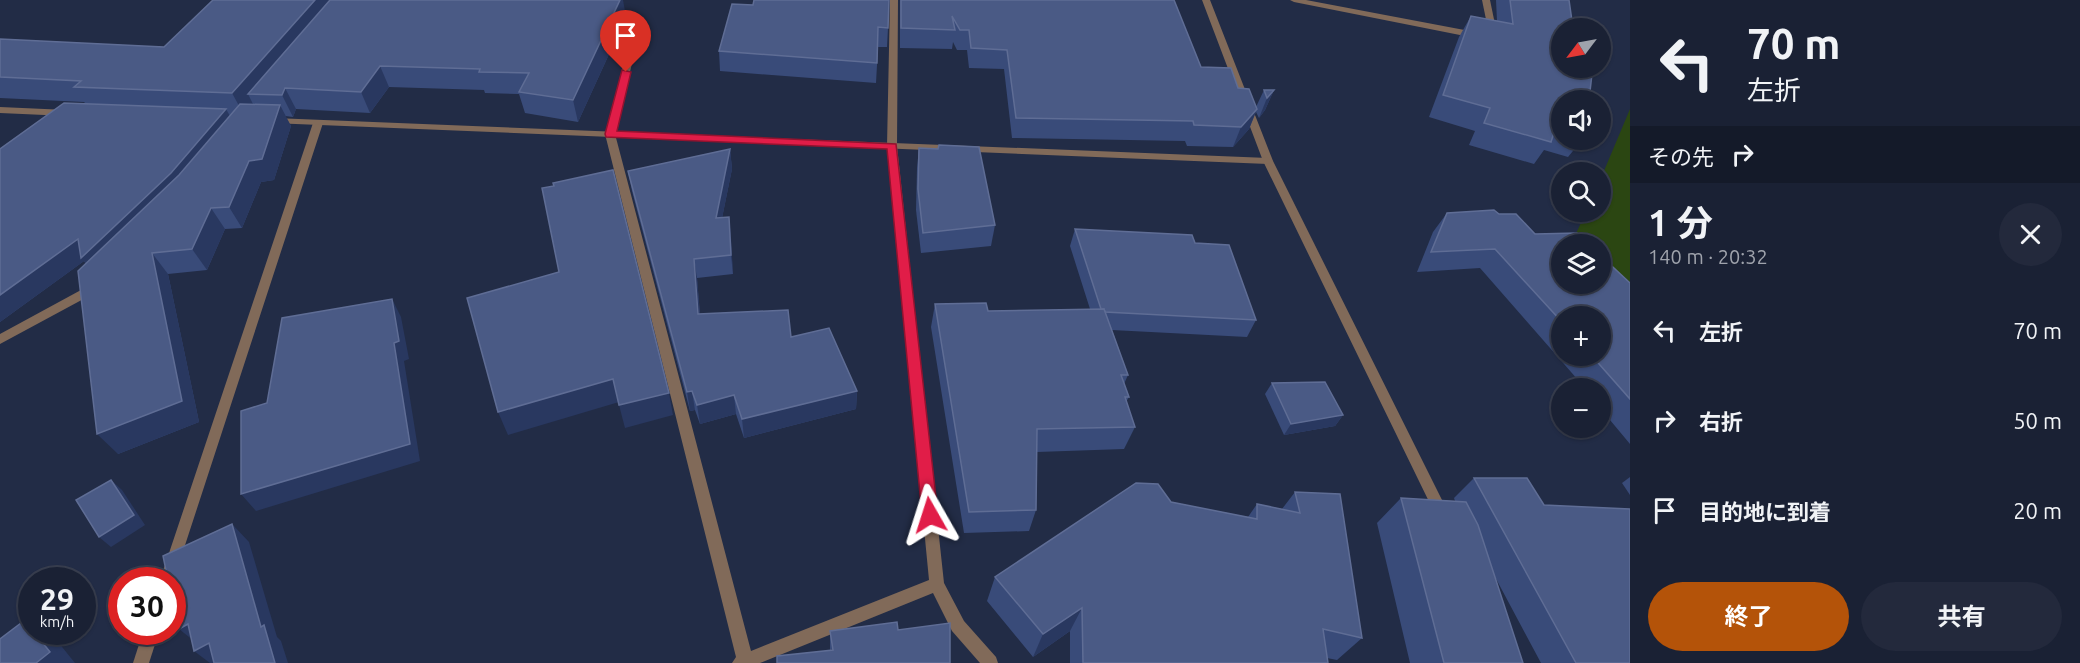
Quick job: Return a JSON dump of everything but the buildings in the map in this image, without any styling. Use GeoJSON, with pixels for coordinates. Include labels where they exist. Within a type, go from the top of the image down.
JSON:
{"type":"FeatureCollection","features":[{"type":"Feature","properties":{"kind":"street"},"geometry":{"type":"LineString","coordinates":[[894,0],[892,146],[937,584],[958,626],[990,663]]}},
{"type":"Feature","properties":{"kind":"street"},"geometry":{"type":"LineString","coordinates":[[1206,0],[1268,161],[1447,524]]}},
{"type":"Feature","properties":{"kind":"street"},"geometry":{"type":"LineString","coordinates":[[1294,0],[1494,39],[1486,0]]}},
{"type":"Feature","properties":{"kind":"street"},"geometry":{"type":"LineString","coordinates":[[631,51],[610,134],[744,662],[937,584]]}},
{"type":"Feature","properties":{"kind":"street"},"geometry":{"type":"LineString","coordinates":[[0,110],[83,113]]}},
{"type":"Feature","properties":{"kind":"street"},"geometry":{"type":"LineString","coordinates":[[260,120],[1268,161]]}},
{"type":"Feature","properties":{"kind":"street"},"geometry":{"type":"LineString","coordinates":[[172,567],[318,123]]}},
{"type":"Feature","properties":{"kind":"street"},"geometry":{"type":"LineString","coordinates":[[0,339],[85,293],[102,276]]}},
{"type":"Feature","properties":{"kind":"street"},"geometry":{"type":"LineString","coordinates":[[141,663],[147,645]]}},
{"type":"Feature","properties":{"kind":"green space"},"geometry":{"type":"Polygon","coordinates":[[[1630,109],[1630,282],[1611,268],[1611,234],[1576,234],[1581,222],[1611,222],[1611,162],[1608,162],[1630,109]]]}},
{"type":"Feature","properties":{"kind":"route"},"geometry":{"type":"LineString","coordinates":[[626,72],[610,134],[892,146],[930,515]]}}]}
